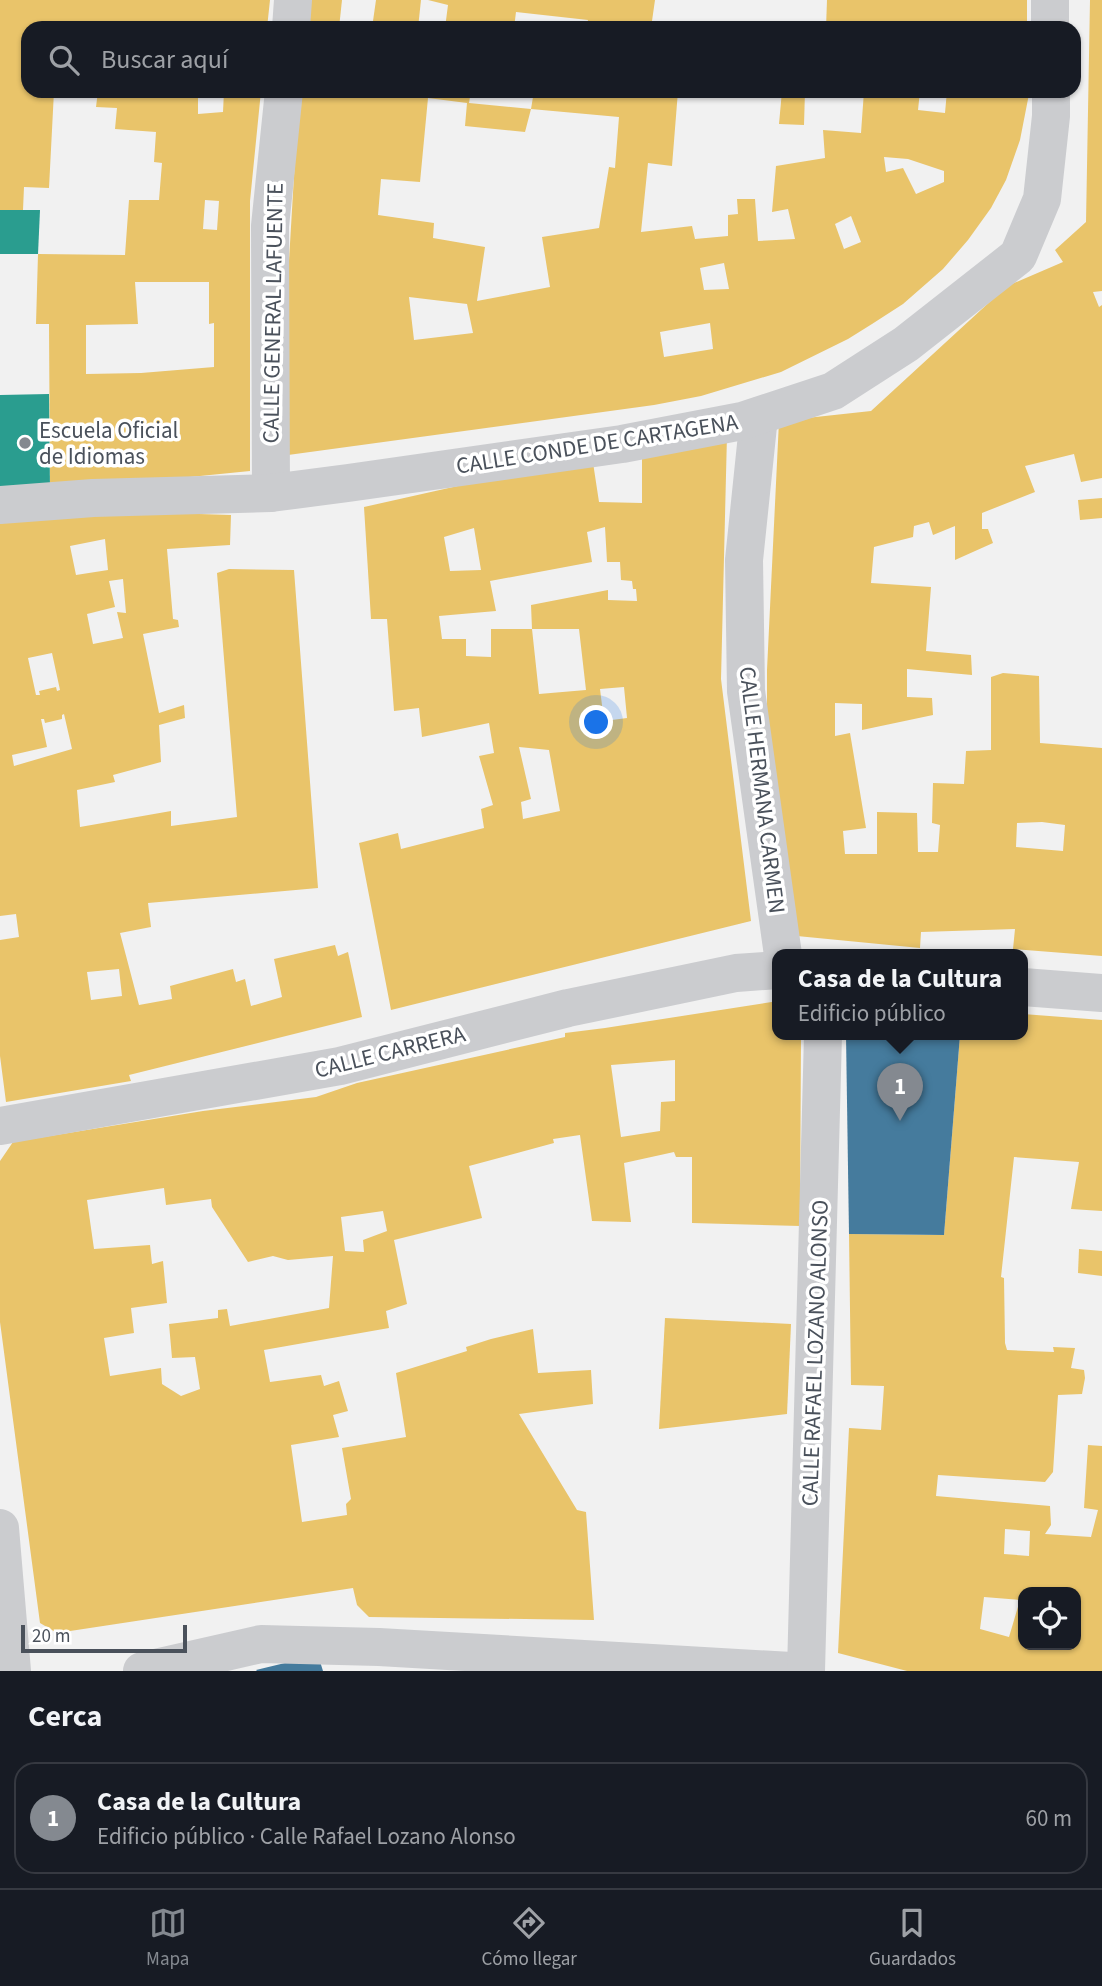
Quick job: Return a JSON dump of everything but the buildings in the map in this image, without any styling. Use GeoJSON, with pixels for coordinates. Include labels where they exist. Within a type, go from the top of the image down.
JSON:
{"type":"FeatureCollection","features":[{"type":"Feature","properties":{"kind":"street"},"geometry":{"type":"LineString","coordinates":[[291,21],[293,0]]}},
{"type":"Feature","properties":{"kind":"street"},"geometry":{"type":"LineString","coordinates":[[1050,0],[1050,21]]}},
{"type":"Feature","properties":{"kind":"street","name":"CALLE GENERAL LAFUENTE"},"geometry":{"type":"LineString","coordinates":[[271,493],[270,226],[283,98]]}},
{"type":"Feature","properties":{"kind":"street","name":"CALLE CONDE DE CARTAGENA"},"geometry":{"type":"LineString","coordinates":[[0,505],[271,493],[622,444],[742,421],[833,391],[906,344],[1018,256],[1042,199],[1051,98]]}},
{"type":"Feature","properties":{"kind":"street","name":"CALLE HERMANA CARMEN"},"geometry":{"type":"LineString","coordinates":[[759,416],[744,561],[746,691],[782,949]]}},
{"type":"Feature","properties":{"kind":"street","name":"CALLE CARRERA"},"geometry":{"type":"LineString","coordinates":[[0,1126],[340,1066],[568,1008],[736,973],[772,970]]}},
{"type":"Feature","properties":{"kind":"street"},"geometry":{"type":"LineString","coordinates":[[1028,987],[1102,993]]}},
{"type":"Feature","properties":{"kind":"street","name":"CALLE RAFAEL LOZANO ALONSO"},"geometry":{"type":"LineString","coordinates":[[806,1671],[823,1040]]}},
{"type":"Feature","properties":{"kind":"street"},"geometry":{"type":"LineString","coordinates":[[0,1528],[12,1671]]}},
{"type":"Feature","properties":{"kind":"street"},"geometry":{"type":"LineString","coordinates":[[142,1671],[261,1644],[379,1659],[791,1671]]}},
{"type":"Feature","properties":{"kind":"place","name":"Escuela Oficial de Idiomas"},"geometry":{"type":"Point","coordinates":[25,443]}},
{"type":"Feature","properties":{"kind":"place","name":"Casa de la Cultura"},"geometry":{"type":"Point","coordinates":[900,1121]}}]}
